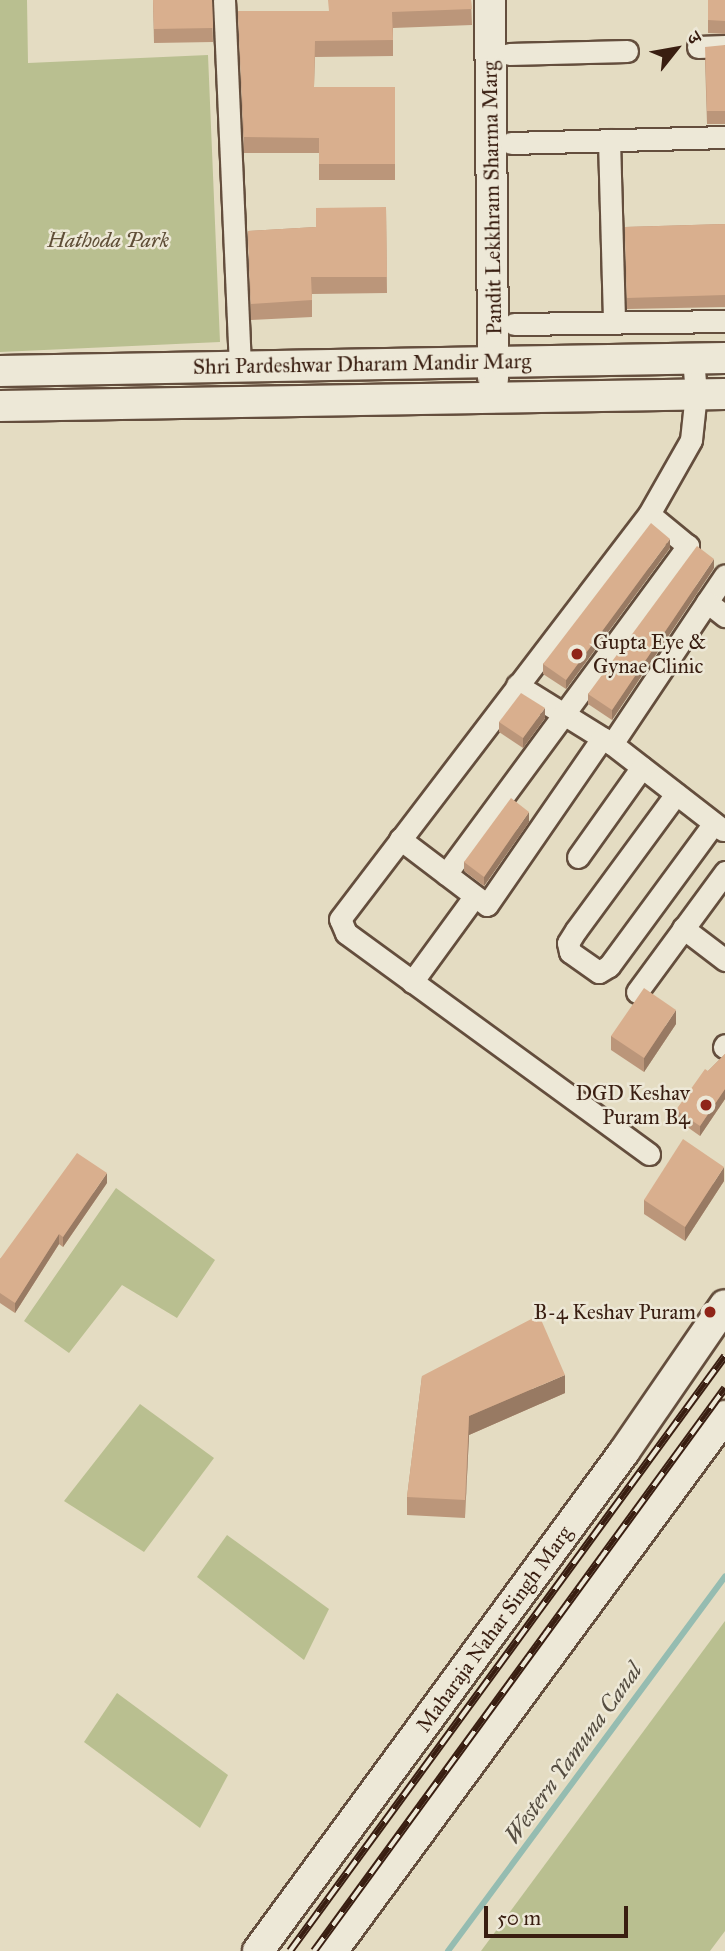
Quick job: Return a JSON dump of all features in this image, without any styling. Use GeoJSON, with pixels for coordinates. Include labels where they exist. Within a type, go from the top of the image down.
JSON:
{"type":"FeatureCollection","features":[{"type":"Feature","properties":{"kind":"main road","name":"Pandit Lekkhram Sharma Marg"},"geometry":{"type":"LineString","coordinates":[[490,0],[505,360],[503,395]]}},
{"type":"Feature","properties":{"kind":"main road","name":"Pandit Lekkhram Sharma Marg"},"geometry":{"type":"LineString","coordinates":[[505,360],[514,324],[508,0]]}},
{"type":"Feature","properties":{"kind":"main road","name":"Shri Pardeshwar Dharam Mandir Marg"},"geometry":{"type":"LineString","coordinates":[[0,371],[725,358]]}},
{"type":"Feature","properties":{"kind":"main road","name":"Shri Pardeshwar Dharam Mandir Marg"},"geometry":{"type":"LineString","coordinates":[[0,406],[503,395],[711,394]]}},
{"type":"Feature","properties":{"kind":"main road","name":"Maharaja Nahar Singh Marg"},"geometry":{"type":"LineString","coordinates":[[258,1951],[616,1463],[725,1305]]}},
{"type":"Feature","properties":{"kind":"main road"},"geometry":{"type":"LineString","coordinates":[[332,1951],[725,1416]]}},
{"type":"Feature","properties":{"kind":"street"},"geometry":{"type":"LineString","coordinates":[[225,0],[240,367]]}},
{"type":"Feature","properties":{"kind":"street"},"geometry":{"type":"LineString","coordinates":[[698,47],[725,46]]}},
{"type":"Feature","properties":{"kind":"street"},"geometry":{"type":"LineString","coordinates":[[509,54],[627,51]]}},
{"type":"Feature","properties":{"kind":"street"},"geometry":{"type":"LineString","coordinates":[[511,143],[725,137]]}},
{"type":"Feature","properties":{"kind":"street"},"geometry":{"type":"LineString","coordinates":[[609,140],[614,323]]}},
{"type":"Feature","properties":{"kind":"street"},"geometry":{"type":"LineString","coordinates":[[514,324],[725,321]]}},
{"type":"Feature","properties":{"kind":"street"},"geometry":{"type":"LineString","coordinates":[[649,1154],[346,933],[340,919],[649,514],[691,440],[711,394],[694,359]]}},
{"type":"Feature","properties":{"kind":"street"},"geometry":{"type":"LineString","coordinates":[[446,874],[688,546],[649,514]]}},
{"type":"Feature","properties":{"kind":"street"},"geometry":{"type":"LineString","coordinates":[[400,839],[474,897],[488,905],[493,901],[725,575]]}},
{"type":"Feature","properties":{"kind":"street"},"geometry":{"type":"LineString","coordinates":[[707,602],[725,616]]}},
{"type":"Feature","properties":{"kind":"street"},"geometry":{"type":"LineString","coordinates":[[517,685],[607,741],[642,767],[677,794],[719,827],[609,966],[599,972],[570,951],[568,943],[677,794]]}},
{"type":"Feature","properties":{"kind":"street"},"geometry":{"type":"LineString","coordinates":[[578,857],[642,767]]}},
{"type":"Feature","properties":{"kind":"street"},"geometry":{"type":"LineString","coordinates":[[637,992],[725,872]]}},
{"type":"Feature","properties":{"kind":"street"},"geometry":{"type":"LineString","coordinates":[[412,982],[474,897]]}},
{"type":"Feature","properties":{"kind":"street"},"geometry":{"type":"LineString","coordinates":[[683,929],[725,960]]}},
{"type":"Feature","properties":{"kind":"green space","name":"Hathoda Park"},"geometry":{"type":"Polygon","coordinates":[[[0,0],[27,0],[28,63],[208,55],[220,342],[0,352],[0,0]]]}},
{"type":"Feature","properties":{"kind":"green space"},"geometry":{"type":"Polygon","coordinates":[[[116,1188],[215,1260],[177,1318],[122,1285],[69,1353],[24,1321],[116,1188]]]}},
{"type":"Feature","properties":{"kind":"green space"},"geometry":{"type":"Polygon","coordinates":[[[140,1404],[214,1458],[144,1552],[64,1501],[140,1404]]]}},
{"type":"Feature","properties":{"kind":"green space"},"geometry":{"type":"Polygon","coordinates":[[[227,1535],[329,1609],[304,1660],[197,1577],[227,1535]]]}},
{"type":"Feature","properties":{"kind":"green space"},"geometry":{"type":"Polygon","coordinates":[[[725,1621],[725,1931],[710,1951],[481,1951],[725,1621]]]}},
{"type":"Feature","properties":{"kind":"green space"},"geometry":{"type":"Polygon","coordinates":[[[117,1693],[228,1775],[200,1828],[84,1742],[117,1693]]]}},
{"type":"Feature","properties":{"kind":"building"},"geometry":{"type":"Polygon","coordinates":[[[153,0],[212,0],[213,28],[154,29],[153,0]]]}},
{"type":"Feature","properties":{"kind":"building"},"geometry":{"type":"Polygon","coordinates":[[[328,0],[471,0],[472,9],[392,12],[393,40],[315,41],[314,87],[395,87],[395,164],[319,164],[319,138],[244,137],[238,11],[329,11],[328,0]]]}},
{"type":"Feature","properties":{"kind":"building"},"geometry":{"type":"Polygon","coordinates":[[[708,0],[725,0],[725,21],[708,20],[708,0]]]}},
{"type":"Feature","properties":{"kind":"building"},"geometry":{"type":"Polygon","coordinates":[[[725,45],[725,111],[707,111],[705,47],[725,45]]]}},
{"type":"Feature","properties":{"kind":"building"},"geometry":{"type":"Polygon","coordinates":[[[386,207],[387,277],[311,277],[312,300],[251,304],[248,231],[316,227],[316,208],[386,207]]]}},
{"type":"Feature","properties":{"kind":"building"},"geometry":{"type":"Polygon","coordinates":[[[725,224],[725,295],[627,298],[625,227],[725,224]]]}},
{"type":"Feature","properties":{"kind":"building"},"geometry":{"type":"Polygon","coordinates":[[[651,523],[670,539],[566,680],[543,664],[651,523]]]}},
{"type":"Feature","properties":{"kind":"building"},"geometry":{"type":"Polygon","coordinates":[[[697,546],[714,559],[612,710],[588,694],[697,546]]]}},
{"type":"Feature","properties":{"kind":"building"},"geometry":{"type":"Polygon","coordinates":[[[521,693],[545,708],[523,738],[499,722],[521,693]]]}},
{"type":"Feature","properties":{"kind":"building"},"geometry":{"type":"Polygon","coordinates":[[[511,798],[529,812],[484,877],[464,862],[511,798]]]}},
{"type":"Feature","properties":{"kind":"building"},"geometry":{"type":"Polygon","coordinates":[[[644,988],[676,1010],[644,1058],[611,1036],[644,988]]]}},
{"type":"Feature","properties":{"kind":"building"},"geometry":{"type":"Polygon","coordinates":[[[725,1054],[725,1089],[700,1126],[676,1110],[705,1069],[708,1071],[725,1054]]]}},
{"type":"Feature","properties":{"kind":"building"},"geometry":{"type":"Polygon","coordinates":[[[683,1139],[724,1167],[685,1227],[644,1200],[683,1139]]]}},
{"type":"Feature","properties":{"kind":"building"},"geometry":{"type":"Polygon","coordinates":[[[77,1153],[107,1173],[63,1237],[59,1234],[15,1303],[0,1293],[0,1259],[77,1153]]]}},
{"type":"Feature","properties":{"kind":"building"},"geometry":{"type":"Polygon","coordinates":[[[539,1315],[565,1375],[469,1416],[465,1500],[407,1497],[422,1376],[539,1315]]]}},
{"type":"Feature","properties":{"kind":"waterway","name":"Western Yamuna Canal"},"geometry":{"type":"LineString","coordinates":[[448,1951],[725,1576]]}},
{"type":"Feature","properties":{"kind":"railway"},"geometry":{"type":"LineString","coordinates":[[290,1951],[725,1356]]}},
{"type":"Feature","properties":{"kind":"railway"},"geometry":{"type":"LineString","coordinates":[[314,1951],[725,1388]]}},
{"type":"Feature","properties":{"kind":"place","name":"Gupta Eye & Gynae Clinic"},"geometry":{"type":"Point","coordinates":[577,654]}},
{"type":"Feature","properties":{"kind":"place","name":"DGD Keshav Puram B4"},"geometry":{"type":"Point","coordinates":[706,1105]}},
{"type":"Feature","properties":{"kind":"place","name":"B-4 Keshav Puram"},"geometry":{"type":"Point","coordinates":[710,1312]}}]}
